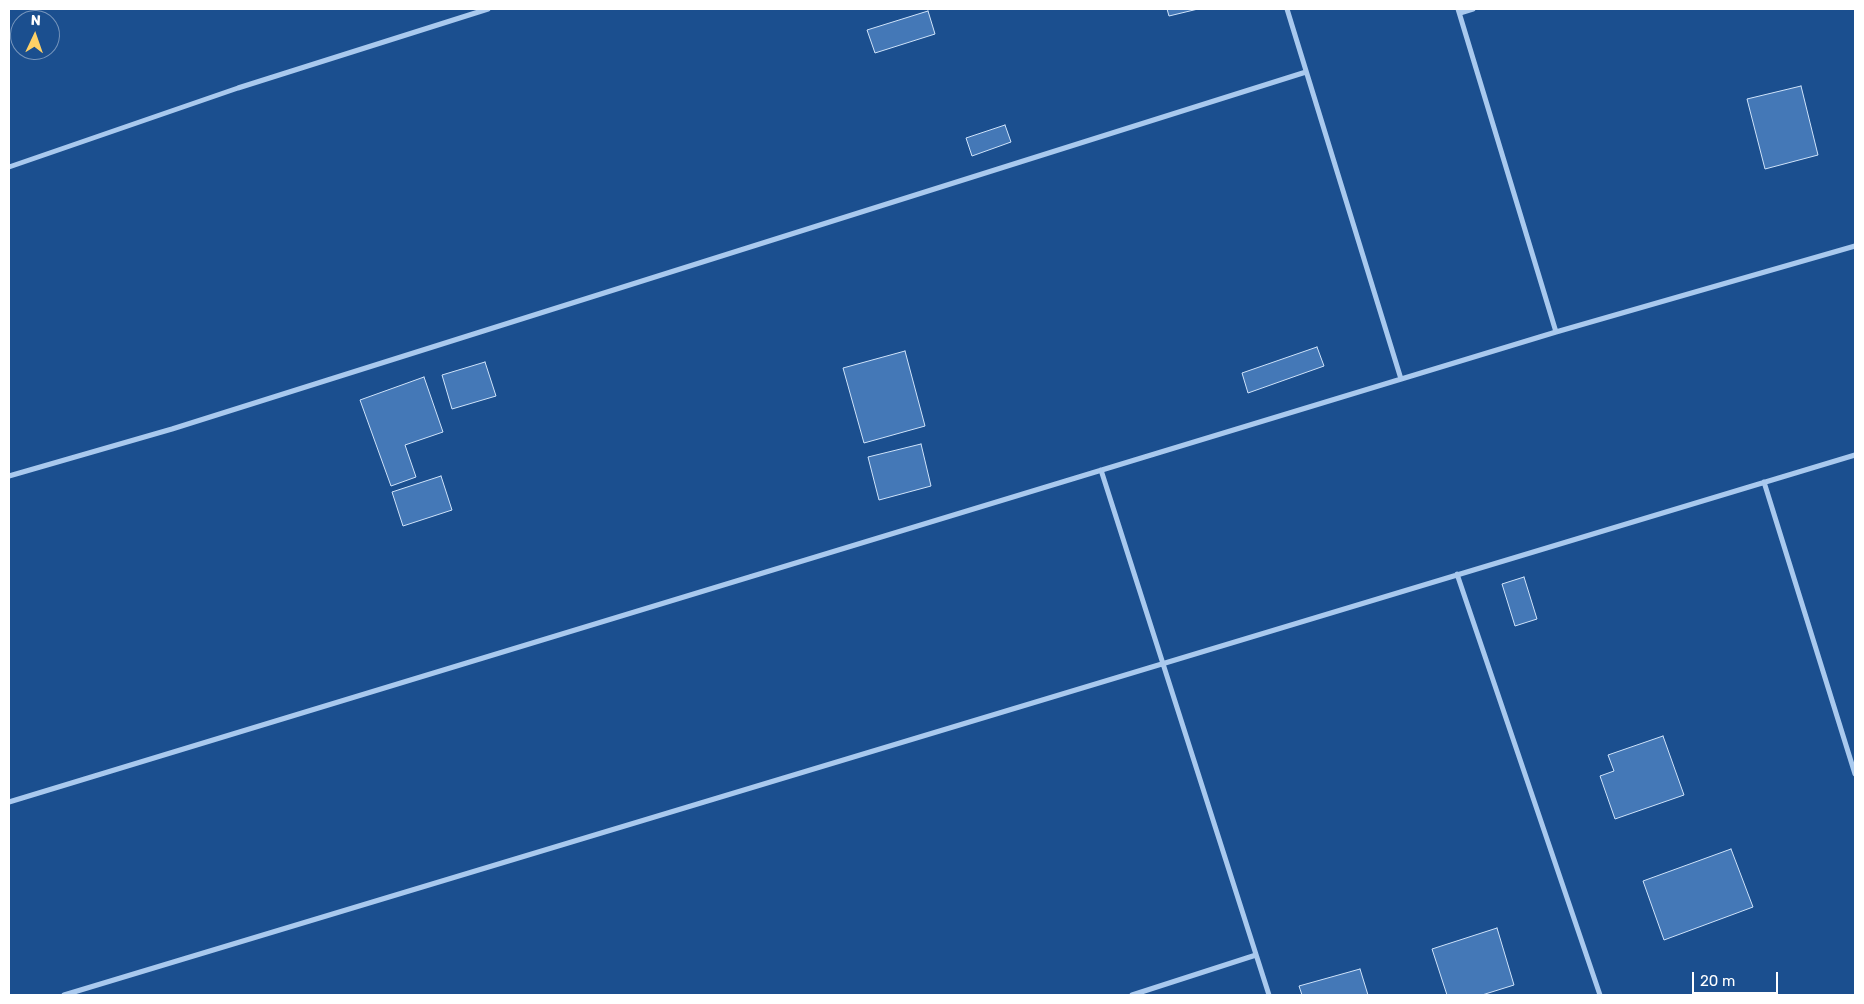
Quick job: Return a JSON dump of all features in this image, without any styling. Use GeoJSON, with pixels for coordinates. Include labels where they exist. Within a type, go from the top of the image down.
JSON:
{"type":"FeatureCollection","features":[{"type":"Feature","properties":{"kind":"street"},"geometry":{"type":"LineString","coordinates":[[9,167],[238,88],[488,9]]}},
{"type":"Feature","properties":{"kind":"street"},"geometry":{"type":"LineString","coordinates":[[1287,9],[1401,379]]}},
{"type":"Feature","properties":{"kind":"street"},"geometry":{"type":"LineString","coordinates":[[1473,9],[1459,11],[1556,332]]}},
{"type":"Feature","properties":{"kind":"street"},"geometry":{"type":"LineString","coordinates":[[9,476],[172,429],[1306,72]]}},
{"type":"Feature","properties":{"kind":"street"},"geometry":{"type":"LineString","coordinates":[[9,802],[1556,332],[1855,246]]}},
{"type":"Feature","properties":{"kind":"street"},"geometry":{"type":"LineString","coordinates":[[64,995],[1163,662],[1855,455]]}},
{"type":"Feature","properties":{"kind":"street"},"geometry":{"type":"LineString","coordinates":[[1101,470],[1269,995]]}},
{"type":"Feature","properties":{"kind":"street"},"geometry":{"type":"LineString","coordinates":[[1764,482],[1855,774]]}},
{"type":"Feature","properties":{"kind":"street"},"geometry":{"type":"LineString","coordinates":[[1457,574],[1600,995]]}},
{"type":"Feature","properties":{"kind":"street"},"geometry":{"type":"LineString","coordinates":[[1132,995],[1256,955]]}},
{"type":"Feature","properties":{"kind":"building"},"geometry":{"type":"Polygon","coordinates":[[[1167,9],[1198,9],[1169,16],[1167,9]]]}},
{"type":"Feature","properties":{"kind":"building"},"geometry":{"type":"Polygon","coordinates":[[[928,11],[935,34],[875,53],[867,30],[928,11]]]}},
{"type":"Feature","properties":{"kind":"building"},"geometry":{"type":"Polygon","coordinates":[[[1801,86],[1818,155],[1765,169],[1747,99],[1801,86]]]}},
{"type":"Feature","properties":{"kind":"building"},"geometry":{"type":"Polygon","coordinates":[[[1005,125],[1011,142],[972,156],[966,138],[1005,125]]]}},
{"type":"Feature","properties":{"kind":"building"},"geometry":{"type":"Polygon","coordinates":[[[1317,347],[1324,366],[1248,393],[1242,373],[1317,347]]]}},
{"type":"Feature","properties":{"kind":"building"},"geometry":{"type":"Polygon","coordinates":[[[905,351],[925,426],[864,443],[843,368],[905,351]]]}},
{"type":"Feature","properties":{"kind":"building"},"geometry":{"type":"Polygon","coordinates":[[[485,362],[496,396],[452,409],[442,375],[485,362]]]}},
{"type":"Feature","properties":{"kind":"building"},"geometry":{"type":"Polygon","coordinates":[[[424,377],[443,432],[405,445],[416,477],[391,486],[360,400],[424,377]]]}},
{"type":"Feature","properties":{"kind":"building"},"geometry":{"type":"Polygon","coordinates":[[[921,444],[931,486],[879,500],[868,457],[921,444]]]}},
{"type":"Feature","properties":{"kind":"building"},"geometry":{"type":"Polygon","coordinates":[[[441,476],[452,510],[403,526],[392,492],[441,476]]]}},
{"type":"Feature","properties":{"kind":"building"},"geometry":{"type":"Polygon","coordinates":[[[1524,577],[1537,619],[1515,626],[1502,584],[1524,577]]]}},
{"type":"Feature","properties":{"kind":"building"},"geometry":{"type":"Polygon","coordinates":[[[1663,736],[1684,795],[1615,819],[1600,776],[1614,771],[1608,755],[1663,736]]]}},
{"type":"Feature","properties":{"kind":"building"},"geometry":{"type":"Polygon","coordinates":[[[1731,849],[1753,907],[1664,940],[1643,881],[1731,849]]]}},
{"type":"Feature","properties":{"kind":"building"},"geometry":{"type":"Polygon","coordinates":[[[1497,928],[1514,985],[1482,995],[1447,995],[1432,949],[1497,928]]]}},
{"type":"Feature","properties":{"kind":"building"},"geometry":{"type":"Polygon","coordinates":[[[1360,969],[1368,995],[1302,995],[1299,986],[1360,969]]]}}]}
